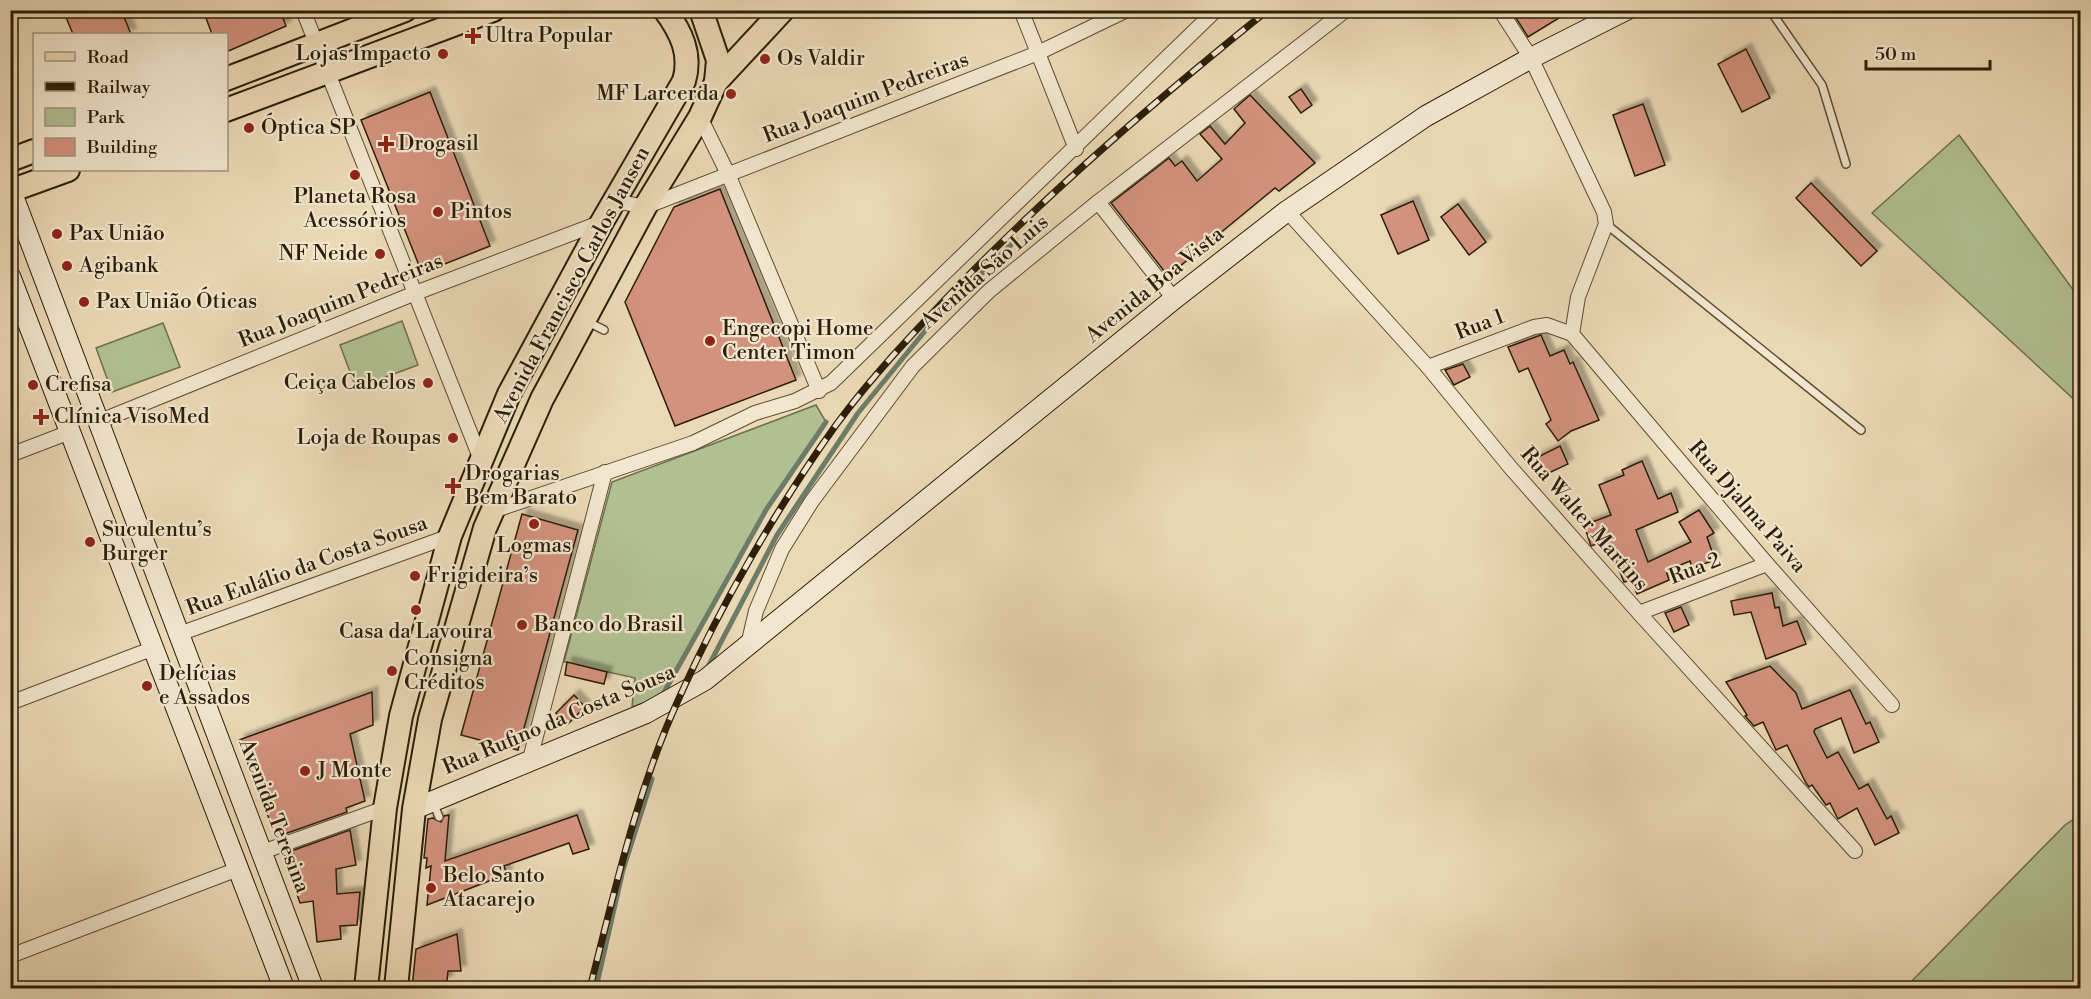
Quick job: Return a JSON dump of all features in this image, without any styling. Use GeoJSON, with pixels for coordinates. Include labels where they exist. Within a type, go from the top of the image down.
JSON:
{"type":"FeatureCollection","features":[{"type":"Feature","properties":{"kind":"main road"},"geometry":{"type":"LineString","coordinates":[[228,78],[405,10]]}},
{"type":"Feature","properties":{"kind":"main road"},"geometry":{"type":"LineString","coordinates":[[228,109],[493,10]]}},
{"type":"Feature","properties":{"kind":"main road","name":"Avenida Francisco Carlos Jansen"},"geometry":{"type":"LineString","coordinates":[[366,988],[385,808],[401,716],[450,536],[508,394],[602,222],[672,104],[688,67],[689,59],[679,33],[664,10]]}},
{"type":"Feature","properties":{"kind":"main road","name":"Avenida Francisco Carlos Jansen"},"geometry":{"type":"LineString","coordinates":[[396,988],[402,920],[413,852],[429,809],[430,719],[493,511],[542,399],[645,207],[700,117],[716,82],[783,10]]}},
{"type":"Feature","properties":{"kind":"main road","name":"Avenida Boa Vista"},"geometry":{"type":"LineString","coordinates":[[748,647],[1174,299],[1287,211],[1417,122],[1531,58],[1626,10]]}},
{"type":"Feature","properties":{"kind":"main road","name":"Avenida Francisco Carlos Jansen"},"geometry":{"type":"LineString","coordinates":[[706,13],[718,60],[716,82]]}},
{"type":"Feature","properties":{"kind":"main road"},"geometry":{"type":"LineString","coordinates":[[10,160],[33,151]]}},
{"type":"Feature","properties":{"kind":"main road"},"geometry":{"type":"LineString","coordinates":[[11,190],[65,171]]}},
{"type":"Feature","properties":{"kind":"main road","name":"Avenida Teresina"},"geometry":{"type":"LineString","coordinates":[[11,190],[313,988]]}},
{"type":"Feature","properties":{"kind":"main road"},"geometry":{"type":"LineString","coordinates":[[10,276],[284,988]]}},
{"type":"Feature","properties":{"kind":"main road"},"geometry":{"type":"LineString","coordinates":[[121,563],[149,552]]}},
{"type":"Feature","properties":{"kind":"main road","name":"Rua Rufino da Costa Sousa"},"geometry":{"type":"LineString","coordinates":[[429,809],[531,759],[646,713],[679,697],[748,647]]}},
{"type":"Feature","properties":{"kind":"main road"},"geometry":{"type":"LineString","coordinates":[[206,786],[233,776]]}},
{"type":"Feature","properties":{"kind":"main road"},"geometry":{"type":"LineString","coordinates":[[373,917],[402,920]]}},
{"type":"Feature","properties":{"kind":"street"},"geometry":{"type":"LineString","coordinates":[[303,10],[413,294],[481,460]]}},
{"type":"Feature","properties":{"kind":"street"},"geometry":{"type":"LineString","coordinates":[[1021,10],[1076,149]]}},
{"type":"Feature","properties":{"kind":"street","name":"Rua Joaquim Pedreiras"},"geometry":{"type":"LineString","coordinates":[[645,207],[1038,53],[1126,10]]}},
{"type":"Feature","properties":{"kind":"street","name":"Avenida São Luis"},"geometry":{"type":"LineString","coordinates":[[493,511],[693,443],[755,413],[819,391],[831,383],[1076,149],[1216,10]]}},
{"type":"Feature","properties":{"kind":"street","name":"Avenida São Luis"},"geometry":{"type":"LineString","coordinates":[[748,647],[756,611],[782,549],[812,501],[913,366],[950,327],[1098,202],[1346,10]]}},
{"type":"Feature","properties":{"kind":"street"},"geometry":{"type":"LineString","coordinates":[[1500,10],[1531,58],[1595,193],[1606,224],[1578,297],[1572,334]]}},
{"type":"Feature","properties":{"kind":"street"},"geometry":{"type":"LineString","coordinates":[[700,117],[728,174],[819,391]]}},
{"type":"Feature","properties":{"kind":"street"},"geometry":{"type":"LineString","coordinates":[[616,201],[645,207]]}},
{"type":"Feature","properties":{"kind":"street"},"geometry":{"type":"LineString","coordinates":[[1098,202],[1174,299]]}},
{"type":"Feature","properties":{"kind":"street","name":"Rua Walter Martins"},"geometry":{"type":"LineString","coordinates":[[1287,211],[1428,367],[1510,467],[1639,614],[1855,851]]}},
{"type":"Feature","properties":{"kind":"street","name":"Rua Joaquim Pedreiras"},"geometry":{"type":"LineString","coordinates":[[98,422],[413,294],[602,222]]}},
{"type":"Feature","properties":{"kind":"street","name":"Rua 1"},"geometry":{"type":"LineString","coordinates":[[1428,367],[1534,327],[1547,325],[1572,334]]}},
{"type":"Feature","properties":{"kind":"street","name":"Rua Djalma Paiva"},"geometry":{"type":"LineString","coordinates":[[1572,334],[1767,564],[1892,705]]}},
{"type":"Feature","properties":{"kind":"street"},"geometry":{"type":"LineString","coordinates":[[10,455],[70,432]]}},
{"type":"Feature","properties":{"kind":"street"},"geometry":{"type":"LineString","coordinates":[[531,759],[605,472]]}},
{"type":"Feature","properties":{"kind":"street","name":"Rua Eulálio da Costa Sousa"},"geometry":{"type":"LineString","coordinates":[[179,634],[450,536]]}},
{"type":"Feature","properties":{"kind":"street","name":"Rua 2"},"geometry":{"type":"LineString","coordinates":[[1639,614],[1767,564]]}},
{"type":"Feature","properties":{"kind":"street"},"geometry":{"type":"LineString","coordinates":[[10,703],[154,648]]}},
{"type":"Feature","properties":{"kind":"street"},"geometry":{"type":"LineString","coordinates":[[262,852],[385,808]]}},
{"type":"Feature","properties":{"kind":"street"},"geometry":{"type":"LineString","coordinates":[[10,956],[238,870]]}},
{"type":"Feature","properties":{"kind":"lane"},"geometry":{"type":"LineString","coordinates":[[1770,10],[1822,85],[1846,164]]}},
{"type":"Feature","properties":{"kind":"lane"},"geometry":{"type":"LineString","coordinates":[[1606,224],[1861,430]]}},
{"type":"Feature","properties":{"kind":"lane"},"geometry":{"type":"LineString","coordinates":[[584,319],[604,330]]}},
{"type":"Feature","properties":{"kind":"green space"},"geometry":{"type":"Polygon","coordinates":[[[1959,135],[2080,299],[2080,405],[1872,213],[1959,135]]]}},
{"type":"Feature","properties":{"kind":"green space"},"geometry":{"type":"Polygon","coordinates":[[[402,321],[418,365],[356,388],[340,345],[402,321]]]}},
{"type":"Feature","properties":{"kind":"green space"},"geometry":{"type":"Polygon","coordinates":[[[163,323],[180,367],[112,392],[96,348],[163,323]]]}},
{"type":"Feature","properties":{"kind":"green space"},"geometry":{"type":"Polygon","coordinates":[[[816,405],[826,422],[766,510],[662,697],[632,707],[635,678],[564,662],[612,482],[816,405]]]}},
{"type":"Feature","properties":{"kind":"green space"},"geometry":{"type":"Polygon","coordinates":[[[2080,815],[2080,988],[1905,988],[2065,825],[2080,815]]]}},
{"type":"Feature","properties":{"kind":"building"},"geometry":{"type":"Polygon","coordinates":[[[63,10],[121,10],[131,33],[73,33],[63,10]]]}},
{"type":"Feature","properties":{"kind":"building"},"geometry":{"type":"Polygon","coordinates":[[[203,10],[280,10],[286,26],[228,51],[228,33],[212,33],[203,10]]]}},
{"type":"Feature","properties":{"kind":"building"},"geometry":{"type":"Polygon","coordinates":[[[1511,10],[1572,10],[1528,37],[1511,10]]]}},
{"type":"Feature","properties":{"kind":"building"},"geometry":{"type":"Polygon","coordinates":[[[1746,49],[1770,98],[1742,112],[1718,64],[1746,49]]]}},
{"type":"Feature","properties":{"kind":"building"},"geometry":{"type":"Polygon","coordinates":[[[1301,89],[1312,105],[1301,113],[1289,97],[1301,89]]]}},
{"type":"Feature","properties":{"kind":"building","name":"Pintos"},"geometry":{"type":"Polygon","coordinates":[[[430,92],[490,246],[422,273],[361,120],[430,92]]]}},
{"type":"Feature","properties":{"kind":"building"},"geometry":{"type":"Polygon","coordinates":[[[1250,95],[1315,163],[1279,191],[1275,188],[1168,276],[1111,203],[1169,158],[1175,166],[1182,161],[1197,181],[1222,159],[1200,134],[1210,126],[1225,144],[1245,123],[1234,109],[1250,95]]]}},
{"type":"Feature","properties":{"kind":"building"},"geometry":{"type":"Polygon","coordinates":[[[1643,104],[1665,165],[1635,176],[1613,115],[1643,104]]]}},
{"type":"Feature","properties":{"kind":"building"},"geometry":{"type":"Polygon","coordinates":[[[1811,183],[1877,251],[1861,266],[1796,198],[1811,183]]]}},
{"type":"Feature","properties":{"kind":"building","name":"Engecopi Home Center Timon"},"geometry":{"type":"Polygon","coordinates":[[[720,189],[796,380],[675,426],[625,302],[674,207],[720,189]]]}},
{"type":"Feature","properties":{"kind":"building"},"geometry":{"type":"Polygon","coordinates":[[[1413,201],[1429,240],[1398,254],[1381,215],[1413,201]]]}},
{"type":"Feature","properties":{"kind":"building"},"geometry":{"type":"Polygon","coordinates":[[[1458,204],[1486,242],[1469,255],[1441,217],[1458,204]]]}},
{"type":"Feature","properties":{"kind":"building"},"geometry":{"type":"Polygon","coordinates":[[[1541,335],[1550,356],[1564,350],[1570,364],[1573,362],[1599,420],[1571,431],[1558,441],[1546,424],[1551,420],[1528,368],[1519,372],[1508,347],[1541,335]]]}},
{"type":"Feature","properties":{"kind":"building"},"geometry":{"type":"Polygon","coordinates":[[[1463,364],[1470,377],[1454,385],[1445,370],[1463,364]]]}},
{"type":"Feature","properties":{"kind":"building"},"geometry":{"type":"Polygon","coordinates":[[[1560,446],[1568,464],[1538,478],[1530,461],[1560,446]]]}},
{"type":"Feature","properties":{"kind":"building"},"geometry":{"type":"Polygon","coordinates":[[[1642,461],[1658,499],[1671,493],[1678,512],[1636,530],[1648,562],[1691,542],[1679,522],[1699,510],[1714,533],[1707,537],[1715,560],[1692,568],[1690,561],[1666,571],[1669,580],[1637,594],[1631,580],[1624,582],[1607,540],[1591,546],[1584,525],[1611,515],[1599,485],[1624,475],[1622,470],[1642,461]]]}},
{"type":"Feature","properties":{"kind":"building"},"geometry":{"type":"Polygon","coordinates":[[[522,514],[578,530],[518,750],[461,735],[522,514]]]}},
{"type":"Feature","properties":{"kind":"building"},"geometry":{"type":"Polygon","coordinates":[[[1772,593],[1775,608],[1779,607],[1783,626],[1797,621],[1806,644],[1766,659],[1751,612],[1734,615],[1731,601],[1772,593]]]}},
{"type":"Feature","properties":{"kind":"building"},"geometry":{"type":"Polygon","coordinates":[[[1681,607],[1689,625],[1674,632],[1665,613],[1681,607]]]}},
{"type":"Feature","properties":{"kind":"building"},"geometry":{"type":"Polygon","coordinates":[[[567,662],[607,672],[604,684],[565,675],[567,662]]]}},
{"type":"Feature","properties":{"kind":"building"},"geometry":{"type":"Polygon","coordinates":[[[1770,666],[1796,693],[1802,709],[1850,690],[1866,724],[1870,722],[1879,742],[1854,753],[1841,718],[1815,729],[1814,732],[1827,758],[1838,752],[1859,789],[1868,784],[1887,819],[1891,816],[1899,833],[1875,845],[1857,808],[1838,819],[1830,803],[1826,805],[1812,785],[1809,787],[1806,783],[1787,745],[1776,750],[1763,722],[1754,726],[1745,716],[1747,715],[1726,682],[1770,666]]]}},
{"type":"Feature","properties":{"kind":"building","name":"J Monte"},"geometry":{"type":"Polygon","coordinates":[[[372,692],[373,725],[350,734],[365,801],[346,808],[347,812],[276,837],[239,740],[372,692]]]}},
{"type":"Feature","properties":{"kind":"building"},"geometry":{"type":"Polygon","coordinates":[[[574,695],[585,707],[567,725],[556,713],[574,695]]]}},
{"type":"Feature","properties":{"kind":"building"},"geometry":{"type":"Polygon","coordinates":[[[449,815],[445,861],[577,815],[589,849],[573,854],[569,843],[504,866],[507,874],[427,905],[431,866],[426,868],[427,858],[424,858],[428,819],[433,818],[441,822],[444,816],[449,815]]]}},
{"type":"Feature","properties":{"kind":"building"},"geometry":{"type":"Polygon","coordinates":[[[350,830],[356,865],[336,869],[337,894],[360,892],[357,925],[340,926],[341,939],[317,942],[313,901],[300,903],[283,854],[350,830]]]}},
{"type":"Feature","properties":{"kind":"building"},"geometry":{"type":"Polygon","coordinates":[[[457,934],[461,971],[448,971],[447,981],[427,984],[428,988],[412,988],[416,949],[457,934]]]}},
{"type":"Feature","properties":{"kind":"waterway"},"geometry":{"type":"LineString","coordinates":[[708,667],[777,535],[858,413],[934,320],[1016,240]]}},
{"type":"Feature","properties":{"kind":"waterway"},"geometry":{"type":"LineString","coordinates":[[662,696],[766,510],[826,422]]}},
{"type":"Feature","properties":{"kind":"waterway"},"geometry":{"type":"LineString","coordinates":[[596,988],[623,870],[652,779]]}},
{"type":"Feature","properties":{"kind":"railway"},"geometry":{"type":"LineString","coordinates":[[590,988],[628,840],[665,731],[713,627],[751,557],[814,456],[879,371],[994,250],[1108,144],[1268,10]]}},
{"type":"Feature","properties":{"kind":"place","name":"Ultra Popular"},"geometry":{"type":"Point","coordinates":[473,36]}},
{"type":"Feature","properties":{"kind":"place","name":"Lojas Impacto"},"geometry":{"type":"Point","coordinates":[443,54]}},
{"type":"Feature","properties":{"kind":"place","name":"Os Valdir"},"geometry":{"type":"Point","coordinates":[765,59]}},
{"type":"Feature","properties":{"kind":"place","name":"MF Larcerda"},"geometry":{"type":"Point","coordinates":[731,94]}},
{"type":"Feature","properties":{"kind":"place","name":"Óptica SP"},"geometry":{"type":"Point","coordinates":[249,128]}},
{"type":"Feature","properties":{"kind":"place","name":"Drogasil"},"geometry":{"type":"Point","coordinates":[386,144]}},
{"type":"Feature","properties":{"kind":"place","name":"Planeta Rosa Acessórios"},"geometry":{"type":"Point","coordinates":[355,175]}},
{"type":"Feature","properties":{"kind":"place","name":"Pintos"},"geometry":{"type":"Point","coordinates":[438,212]}},
{"type":"Feature","properties":{"kind":"place","name":"Pax União"},"geometry":{"type":"Point","coordinates":[57,234]}},
{"type":"Feature","properties":{"kind":"place","name":"NF Neide"},"geometry":{"type":"Point","coordinates":[380,254]}},
{"type":"Feature","properties":{"kind":"place","name":"Agibank"},"geometry":{"type":"Point","coordinates":[67,266]}},
{"type":"Feature","properties":{"kind":"place","name":"Pax União Óticas"},"geometry":{"type":"Point","coordinates":[84,302]}},
{"type":"Feature","properties":{"kind":"place","name":"Engecopi Home Center Timon"},"geometry":{"type":"Point","coordinates":[710,341]}},
{"type":"Feature","properties":{"kind":"place","name":"Ceiça Cabelos"},"geometry":{"type":"Point","coordinates":[428,383]}},
{"type":"Feature","properties":{"kind":"place","name":"Crefisa"},"geometry":{"type":"Point","coordinates":[33,385]}},
{"type":"Feature","properties":{"kind":"place","name":"Clínica VisoMed"},"geometry":{"type":"Point","coordinates":[41,417]}},
{"type":"Feature","properties":{"kind":"place","name":"Loja de Roupas"},"geometry":{"type":"Point","coordinates":[453,438]}},
{"type":"Feature","properties":{"kind":"place","name":"Drogarias Bem Barato"},"geometry":{"type":"Point","coordinates":[453,486]}},
{"type":"Feature","properties":{"kind":"place","name":"Logmas"},"geometry":{"type":"Point","coordinates":[534,524]}},
{"type":"Feature","properties":{"kind":"place","name":"Suculentu’s Burger"},"geometry":{"type":"Point","coordinates":[90,542]}},
{"type":"Feature","properties":{"kind":"place","name":"Frigideira’s"},"geometry":{"type":"Point","coordinates":[415,576]}},
{"type":"Feature","properties":{"kind":"place","name":"Casa da Lavoura"},"geometry":{"type":"Point","coordinates":[416,610]}},
{"type":"Feature","properties":{"kind":"place","name":"Banco do Brasil"},"geometry":{"type":"Point","coordinates":[522,625]}},
{"type":"Feature","properties":{"kind":"place","name":"Consigna Créditos"},"geometry":{"type":"Point","coordinates":[392,671]}},
{"type":"Feature","properties":{"kind":"place","name":"Delícias e Assados"},"geometry":{"type":"Point","coordinates":[147,686]}},
{"type":"Feature","properties":{"kind":"place","name":"J Monte"},"geometry":{"type":"Point","coordinates":[305,771]}},
{"type":"Feature","properties":{"kind":"place","name":"Belo Santo Atacarejo"},"geometry":{"type":"Point","coordinates":[431,888]}}]}
